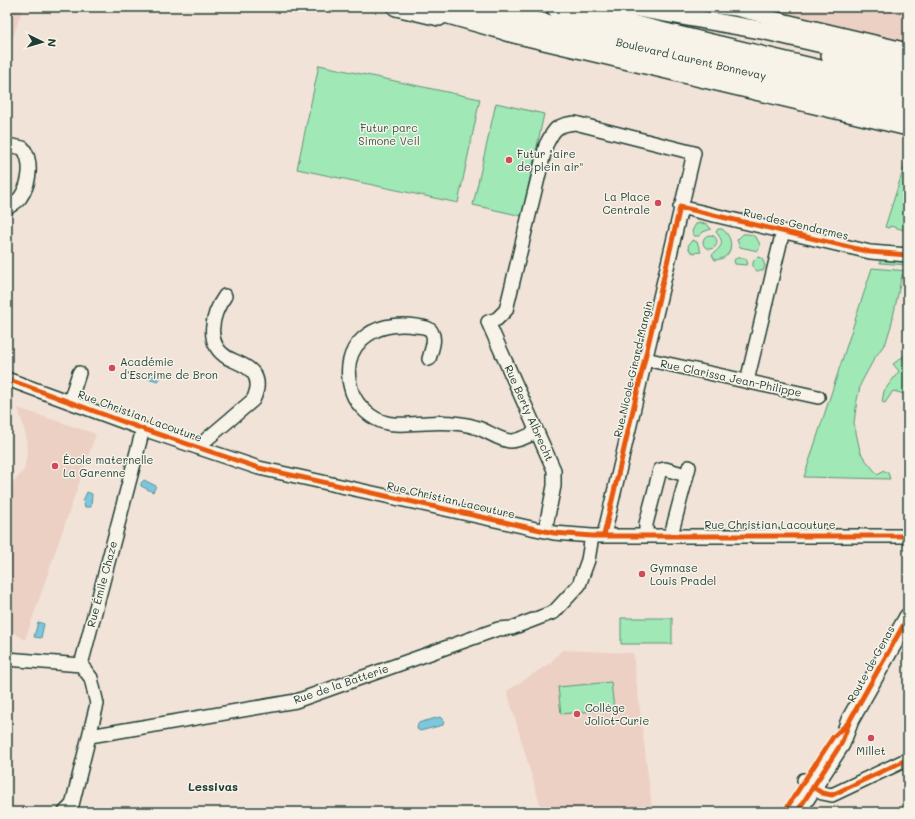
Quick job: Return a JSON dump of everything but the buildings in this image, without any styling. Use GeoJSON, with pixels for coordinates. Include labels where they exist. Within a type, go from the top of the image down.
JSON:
{"type":"FeatureCollection","features":[{"type":"Feature","properties":{"kind":"highway"},"geometry":{"type":"LineString","coordinates":[[424,7],[519,34]]}},
{"type":"Feature","properties":{"kind":"highway","name":"Boulevard Laurent Bonnevay"},"geometry":{"type":"LineString","coordinates":[[474,7],[908,110]]}},
{"type":"Feature","properties":{"kind":"highway","name":"Boulevard Laurent Bonnevay"},"geometry":{"type":"LineString","coordinates":[[556,7],[908,91]]}},
{"type":"Feature","properties":{"kind":"highway"},"geometry":{"type":"LineString","coordinates":[[831,56],[908,75]]}},
{"type":"Feature","properties":{"kind":"main road"},"geometry":{"type":"LineString","coordinates":[[396,7],[519,34],[908,127]]}},
{"type":"Feature","properties":{"kind":"main road"},"geometry":{"type":"LineString","coordinates":[[631,7],[652,12],[766,31],[908,64]]}},
{"type":"Feature","properties":{"kind":"main road"},"geometry":{"type":"LineString","coordinates":[[652,12],[687,23],[831,56]]}},
{"type":"Feature","properties":{"kind":"main road","name":"Route de Genas"},"geometry":{"type":"LineString","coordinates":[[797,812],[808,784],[832,737],[850,720],[908,617]]}},
{"type":"Feature","properties":{"kind":"main road","name":"Route de Genas"},"geometry":{"type":"LineString","coordinates":[[784,812],[808,784]]}},
{"type":"Feature","properties":{"kind":"street"},"geometry":{"type":"LineString","coordinates":[[718,7],[735,9],[908,50]]}},
{"type":"Feature","properties":{"kind":"street","name":"Rue Nicole Girard-Mangin"},"geometry":{"type":"LineString","coordinates":[[488,322],[497,319],[506,310],[546,145],[553,131],[562,124],[575,123],[694,154],[680,207],[645,359],[598,536]]}},
{"type":"Feature","properties":{"kind":"street"},"geometry":{"type":"LineString","coordinates":[[7,144],[23,148],[28,155],[29,164],[25,187],[19,198],[7,208]]}},
{"type":"Feature","properties":{"kind":"street","name":"Rue des Gendarmes"},"geometry":{"type":"LineString","coordinates":[[680,207],[870,252],[908,255]]}},
{"type":"Feature","properties":{"kind":"street"},"geometry":{"type":"LineString","coordinates":[[751,382],[783,231]]}},
{"type":"Feature","properties":{"kind":"street"},"geometry":{"type":"LineString","coordinates":[[199,448],[207,438],[253,400],[258,384],[254,374],[242,365],[226,357],[212,339],[212,324],[219,305],[225,296]]}},
{"type":"Feature","properties":{"kind":"street","name":"Rue Berty Albrecht"},"geometry":{"type":"LineString","coordinates":[[488,322],[554,470],[554,486],[545,531]]}},
{"type":"Feature","properties":{"kind":"street"},"geometry":{"type":"LineString","coordinates":[[429,359],[434,338],[432,331],[427,328],[406,325],[389,325],[372,331],[357,344],[350,360],[348,380],[354,397],[363,410],[387,423],[455,423],[477,428],[509,441],[537,432]]}},
{"type":"Feature","properties":{"kind":"street","name":"Rue Clarissa Jean-Philippe"},"geometry":{"type":"LineString","coordinates":[[645,359],[818,397]]}},
{"type":"Feature","properties":{"kind":"street"},"geometry":{"type":"LineString","coordinates":[[70,401],[79,373]]}},
{"type":"Feature","properties":{"kind":"street","name":"Rue Christian Lacouture"},"geometry":{"type":"LineString","coordinates":[[7,379],[70,401],[142,429],[259,468],[545,531],[570,535],[598,536],[908,536]]}},
{"type":"Feature","properties":{"kind":"street","name":"Rue Émile Chaze"},"geometry":{"type":"LineString","coordinates":[[81,665],[142,429]]}},
{"type":"Feature","properties":{"kind":"street"},"geometry":{"type":"LineString","coordinates":[[646,535],[646,524],[660,470],[684,470],[671,535]]}},
{"type":"Feature","properties":{"kind":"street","name":"Rue de la Batterie"},"geometry":{"type":"LineString","coordinates":[[90,736],[296,701],[498,629],[512,628],[554,612],[579,585],[598,536]]}},
{"type":"Feature","properties":{"kind":"street"},"geometry":{"type":"LineString","coordinates":[[7,660],[81,665],[91,678],[97,704],[72,805],[65,812]]}},
{"type":"Feature","properties":{"kind":"street"},"geometry":{"type":"LineString","coordinates":[[808,784],[822,793],[832,795],[908,760]]}},
{"type":"Feature","properties":{"kind":"shaded area"},"geometry":{"type":"Polygon","coordinates":[[[7,7],[23,7],[7,56],[7,7]]]}},
{"type":"Feature","properties":{"kind":"shaded area"},"geometry":{"type":"Polygon","coordinates":[[[674,7],[908,7],[908,56],[674,7]]]}},
{"type":"Feature","properties":{"kind":"shaded area","name":"École maternelle La Garenne"},"geometry":{"type":"Polygon","coordinates":[[[18,408],[96,434],[25,640],[7,628],[7,489],[24,470],[27,454],[26,436],[18,408]]]}},
{"type":"Feature","properties":{"kind":"shaded area","name":"Collège Joliot-Curie"},"geometry":{"type":"Polygon","coordinates":[[[562,650],[633,653],[652,808],[633,812],[542,812],[507,691],[550,663],[562,650]]]}},
{"type":"Feature","properties":{"kind":"green space","name":"Futur parc Simone Veil"},"geometry":{"type":"Polygon","coordinates":[[[319,65],[480,99],[458,203],[297,169],[319,65]]]}},
{"type":"Feature","properties":{"kind":"green space","name":"Futur \"aire de plein air\""},"geometry":{"type":"Polygon","coordinates":[[[496,103],[544,114],[522,216],[473,205],[496,103]]]}},
{"type":"Feature","properties":{"kind":"green space"},"geometry":{"type":"Polygon","coordinates":[[[908,155],[908,231],[890,226],[889,228],[885,227],[908,155]]]}},
{"type":"Feature","properties":{"kind":"green space"},"geometry":{"type":"Polygon","coordinates":[[[696,224],[707,224],[711,229],[703,232],[699,236],[694,236],[692,231],[696,224]]]}},
{"type":"Feature","properties":{"kind":"green space"},"geometry":{"type":"Polygon","coordinates":[[[718,229],[722,229],[726,233],[731,242],[729,252],[726,256],[715,260],[712,255],[720,247],[722,242],[716,232],[718,229]]]}},
{"type":"Feature","properties":{"kind":"green space"},"geometry":{"type":"Polygon","coordinates":[[[743,234],[749,234],[756,238],[760,246],[758,251],[740,247],[737,240],[743,234]]]}},
{"type":"Feature","properties":{"kind":"green space"},"geometry":{"type":"Polygon","coordinates":[[[707,235],[713,235],[717,239],[717,245],[713,249],[707,249],[703,245],[703,239],[707,235]]]}},
{"type":"Feature","properties":{"kind":"green space"},"geometry":{"type":"Polygon","coordinates":[[[692,240],[697,242],[701,252],[694,253],[690,251],[688,246],[692,240]]]}},
{"type":"Feature","properties":{"kind":"green space"},"geometry":{"type":"Polygon","coordinates":[[[757,257],[762,258],[765,266],[763,271],[757,271],[753,266],[753,262],[757,257]]]}},
{"type":"Feature","properties":{"kind":"green space"},"geometry":{"type":"Polygon","coordinates":[[[880,257],[908,259],[908,265],[880,263],[880,257]]]}},
{"type":"Feature","properties":{"kind":"green space"},"geometry":{"type":"Polygon","coordinates":[[[737,258],[745,258],[748,263],[746,265],[735,264],[734,260],[737,258]]]}},
{"type":"Feature","properties":{"kind":"green space"},"geometry":{"type":"Polygon","coordinates":[[[872,268],[908,271],[908,276],[902,275],[886,342],[874,359],[861,383],[854,423],[860,451],[864,458],[878,475],[883,470],[888,473],[890,479],[804,477],[872,268]]]}},
{"type":"Feature","properties":{"kind":"green space"},"geometry":{"type":"Polygon","coordinates":[[[908,353],[908,395],[893,391],[885,403],[882,402],[884,391],[899,371],[893,364],[908,353]]]}},
{"type":"Feature","properties":{"kind":"green space"},"geometry":{"type":"Polygon","coordinates":[[[621,618],[672,618],[672,644],[621,644],[621,618]]]}},
{"type":"Feature","properties":{"kind":"green space"},"geometry":{"type":"Polygon","coordinates":[[[611,682],[614,709],[561,714],[558,687],[611,682]]]}},
{"type":"Feature","properties":{"kind":"water"},"geometry":{"type":"Polygon","coordinates":[[[149,372],[160,376],[158,381],[147,378],[149,372]]]}},
{"type":"Feature","properties":{"kind":"water"},"geometry":{"type":"Polygon","coordinates":[[[144,480],[156,486],[153,492],[141,486],[141,483],[144,480]]]}},
{"type":"Feature","properties":{"kind":"water"},"geometry":{"type":"Polygon","coordinates":[[[87,492],[92,494],[91,507],[85,507],[83,501],[87,492]]]}},
{"type":"Feature","properties":{"kind":"water"},"geometry":{"type":"Polygon","coordinates":[[[38,622],[44,624],[41,638],[34,637],[38,622]]]}},
{"type":"Feature","properties":{"kind":"water"},"geometry":{"type":"Polygon","coordinates":[[[440,717],[444,721],[443,725],[420,731],[417,729],[418,723],[440,717]]]}},
{"type":"Feature","properties":{"kind":"cycle path"},"geometry":{"type":"LineString","coordinates":[[604,535],[680,207],[870,252],[908,255]]}},
{"type":"Feature","properties":{"kind":"cycle path"},"geometry":{"type":"LineString","coordinates":[[7,379],[143,429],[259,468],[554,533],[592,536],[908,536]]}},
{"type":"Feature","properties":{"kind":"cycle path"},"geometry":{"type":"LineString","coordinates":[[797,812],[841,744],[850,720],[908,617]]}},
{"type":"Feature","properties":{"kind":"cycle path"},"geometry":{"type":"LineString","coordinates":[[784,812],[833,737],[848,723]]}},
{"type":"Feature","properties":{"kind":"cycle path"},"geometry":{"type":"LineString","coordinates":[[813,787],[822,793],[832,795],[908,759]]}},
{"type":"Feature","properties":{"kind":"place","name":"Futur \"aire de plein air\""},"geometry":{"type":"Point","coordinates":[509,160]}},
{"type":"Feature","properties":{"kind":"place","name":"La Place Centrale"},"geometry":{"type":"Point","coordinates":[658,203]}},
{"type":"Feature","properties":{"kind":"place","name":"Académie d'Escrime de Bron"},"geometry":{"type":"Point","coordinates":[112,368]}},
{"type":"Feature","properties":{"kind":"place","name":"École maternelle La Garenne"},"geometry":{"type":"Point","coordinates":[55,466]}},
{"type":"Feature","properties":{"kind":"place","name":"Gymnase Louis Pradel"},"geometry":{"type":"Point","coordinates":[642,574]}},
{"type":"Feature","properties":{"kind":"place","name":"Collège Joliot-Curie"},"geometry":{"type":"Point","coordinates":[577,714]}},
{"type":"Feature","properties":{"kind":"place","name":"Millet"},"geometry":{"type":"Point","coordinates":[871,738]}},
{"type":"Feature","properties":{"kind":"district","name":"Lessivas"},"geometry":{"type":"Point","coordinates":[213,787]}}]}
